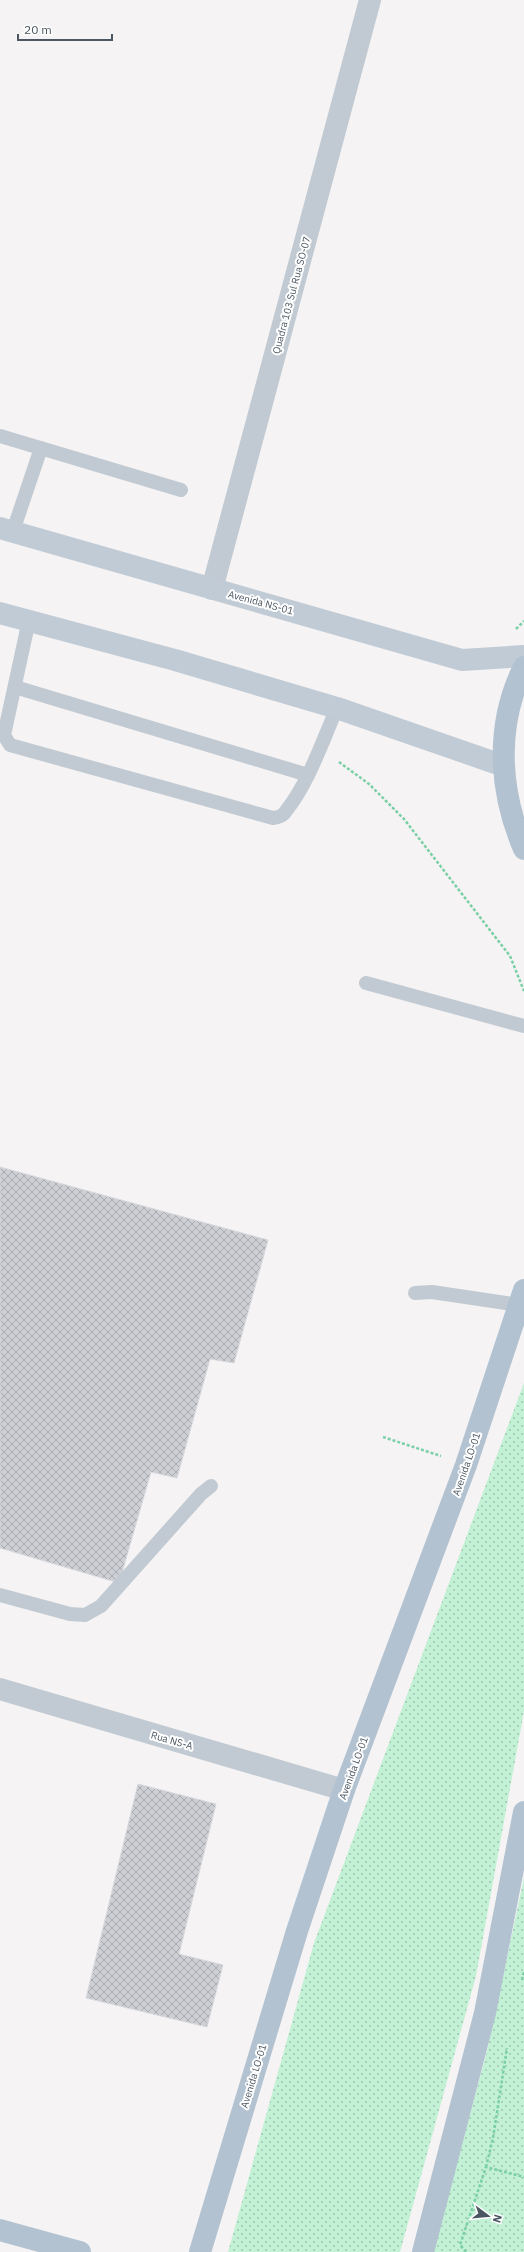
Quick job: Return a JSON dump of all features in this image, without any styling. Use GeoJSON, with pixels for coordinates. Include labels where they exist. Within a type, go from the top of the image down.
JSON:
{"type":"FeatureCollection","features":[{"type":"Feature","properties":{"kind":"main road"},"geometry":{"type":"LineString","coordinates":[[524,667],[509,710],[504,743],[504,766],[508,804],[524,849]]}},
{"type":"Feature","properties":{"kind":"main road","name":"Avenida LO-01"},"geometry":{"type":"LineString","coordinates":[[200,2252],[296,1931],[344,1790],[466,1465],[521,1297]]}},
{"type":"Feature","properties":{"kind":"main road"},"geometry":{"type":"LineString","coordinates":[[423,2252],[485,2013],[524,1812]]}},
{"type":"Feature","properties":{"kind":"main road"},"geometry":{"type":"LineString","coordinates":[[0,2230],[80,2252]]}},
{"type":"Feature","properties":{"kind":"street","name":"Quadra 103 Sul Rua SO-07"},"geometry":{"type":"LineString","coordinates":[[212,589],[370,0]]}},
{"type":"Feature","properties":{"kind":"street","name":"Avenida NS-01"},"geometry":{"type":"LineString","coordinates":[[7,529],[462,660],[524,656]]}},
{"type":"Feature","properties":{"kind":"street"},"geometry":{"type":"LineString","coordinates":[[0,613],[175,660],[337,708],[504,766]]}},
{"type":"Feature","properties":{"kind":"street","name":"Rua NS-A"},"geometry":{"type":"LineString","coordinates":[[0,1689],[344,1790]]}},
{"type":"Feature","properties":{"kind":"lane"},"geometry":{"type":"LineString","coordinates":[[0,436],[181,490]]}},
{"type":"Feature","properties":{"kind":"lane"},"geometry":{"type":"LineString","coordinates":[[7,529],[41,448]]}},
{"type":"Feature","properties":{"kind":"lane"},"geometry":{"type":"LineString","coordinates":[[29,620],[4,735],[10,745],[273,818],[280,817],[286,812],[308,775],[337,708]]}},
{"type":"Feature","properties":{"kind":"lane"},"geometry":{"type":"LineString","coordinates":[[15,687],[308,775]]}},
{"type":"Feature","properties":{"kind":"lane"},"geometry":{"type":"LineString","coordinates":[[366,983],[524,1026]]}},
{"type":"Feature","properties":{"kind":"lane"},"geometry":{"type":"LineString","coordinates":[[415,1293],[432,1292],[521,1297]]}},
{"type":"Feature","properties":{"kind":"lane"},"geometry":{"type":"LineString","coordinates":[[0,1595],[70,1614],[85,1615],[101,1606],[201,1494],[211,1486]]}},
{"type":"Feature","properties":{"kind":"path"},"geometry":{"type":"LineString","coordinates":[[320,747],[369,784],[404,819],[510,956],[524,991]]}},
{"type":"Feature","properties":{"kind":"path"},"geometry":{"type":"LineString","coordinates":[[383,1437],[466,1465]]}},
{"type":"Feature","properties":{"kind":"path"},"geometry":{"type":"LineString","coordinates":[[520,1985],[524,1971]]}},
{"type":"Feature","properties":{"kind":"path"},"geometry":{"type":"LineString","coordinates":[[466,2252],[460,2245],[486,2167],[493,2138],[507,2044]]}},
{"type":"Feature","properties":{"kind":"path"},"geometry":{"type":"LineString","coordinates":[[486,2167],[524,2177]]}},
{"type":"Feature","properties":{"kind":"green space"},"geometry":{"type":"Polygon","coordinates":[[[524,1383],[524,1711],[476,1976],[400,2252],[228,2252],[314,1943],[524,1383]]]}},
{"type":"Feature","properties":{"kind":"green space"},"geometry":{"type":"Polygon","coordinates":[[[524,1878],[524,2252],[433,2252],[487,2051],[524,1878]]]}},
{"type":"Feature","properties":{"kind":"building"},"geometry":{"type":"Polygon","coordinates":[[[0,1167],[268,1240],[234,1363],[210,1359],[177,1478],[151,1472],[119,1583],[0,1548],[0,1167]]]}},
{"type":"Feature","properties":{"kind":"building"},"geometry":{"type":"Polygon","coordinates":[[[138,1784],[216,1804],[179,1954],[223,1965],[207,2027],[86,1998],[138,1784]]]}}]}
